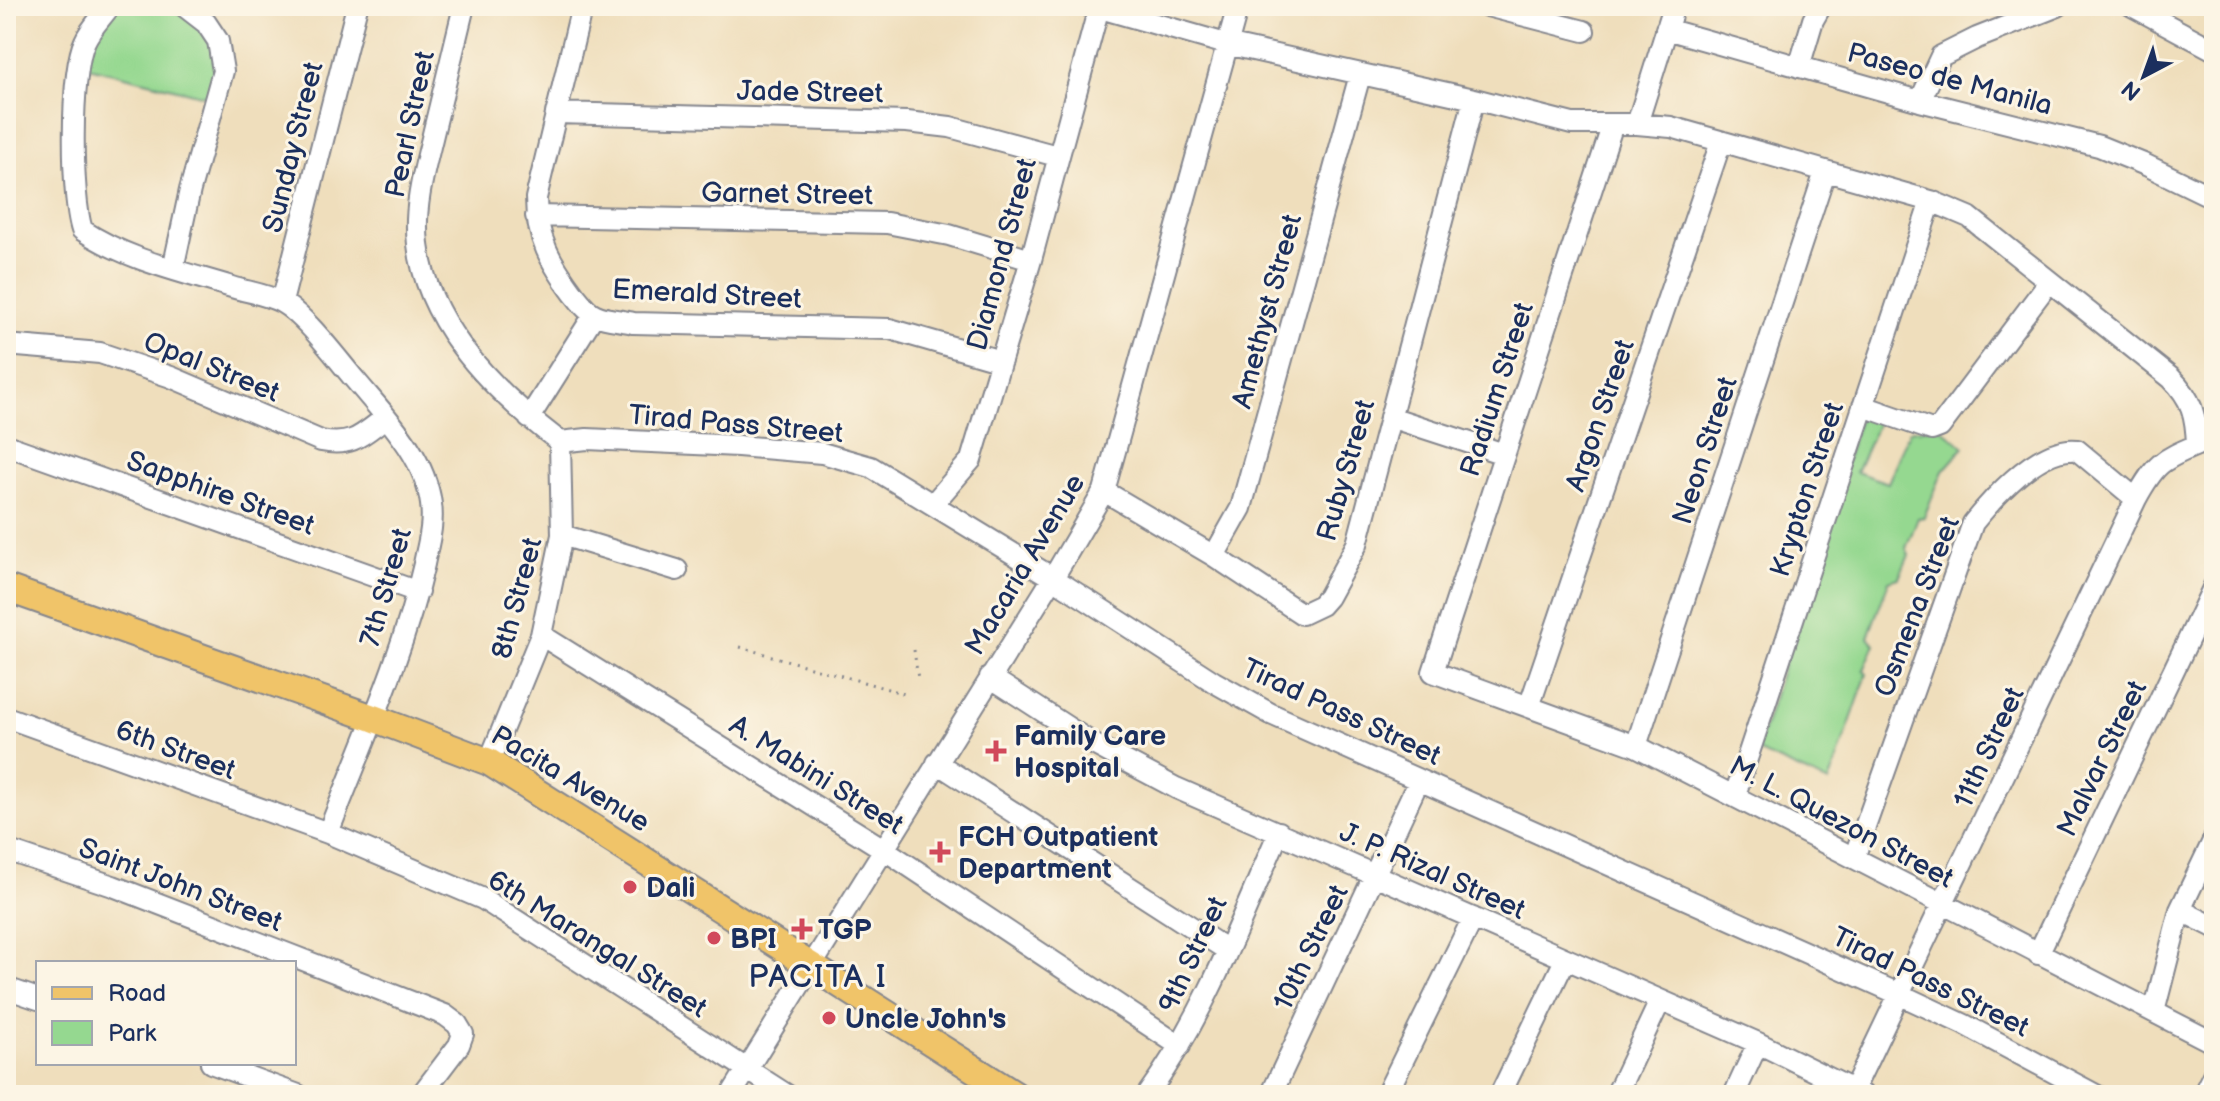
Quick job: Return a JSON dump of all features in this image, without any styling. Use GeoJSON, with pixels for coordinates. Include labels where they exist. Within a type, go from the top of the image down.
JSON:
{"type":"FeatureCollection","features":[{"type":"Feature","properties":{"kind":"main road","name":"Pacita Avenue"},"geometry":{"type":"LineString","coordinates":[[6,588],[489,762],[1015,1095]]}},
{"type":"Feature","properties":{"kind":"street"},"geometry":{"type":"LineString","coordinates":[[110,6],[85,40],[77,69],[77,216],[82,230],[104,245],[282,302]]}},
{"type":"Feature","properties":{"kind":"street"},"geometry":{"type":"LineString","coordinates":[[173,269],[190,190],[223,71],[218,41],[206,23],[184,6]]}},
{"type":"Feature","properties":{"kind":"street","name":"Sunday Street"},"geometry":{"type":"LineString","coordinates":[[282,302],[357,6]]}},
{"type":"Feature","properties":{"kind":"street","name":"Pearl Street"},"geometry":{"type":"LineString","coordinates":[[464,6],[420,187],[418,249],[428,288],[444,319],[479,370],[529,418],[560,442]]}},
{"type":"Feature","properties":{"kind":"street","name":"Emerald Street"},"geometry":{"type":"LineString","coordinates":[[582,6],[536,198],[536,216],[541,241],[552,265],[594,315],[633,323],[890,329],[1001,361]]}},
{"type":"Feature","properties":{"kind":"street","name":"Macaria Avenue"},"geometry":{"type":"LineString","coordinates":[[731,1095],[1104,491],[1238,6]]}},
{"type":"Feature","properties":{"kind":"street"},"geometry":{"type":"LineString","coordinates":[[1487,6],[1548,14],[1584,31]]}},
{"type":"Feature","properties":{"kind":"street"},"geometry":{"type":"LineString","coordinates":[[1637,124],[1674,6]]}},
{"type":"Feature","properties":{"kind":"street"},"geometry":{"type":"LineString","coordinates":[[1799,67],[1813,20],[1821,6]]}},
{"type":"Feature","properties":{"kind":"street"},"geometry":{"type":"LineString","coordinates":[[1920,101],[1941,56],[1990,32],[2058,6]]}},
{"type":"Feature","properties":{"kind":"street"},"geometry":{"type":"LineString","coordinates":[[2132,6],[2214,50]]}},
{"type":"Feature","properties":{"kind":"street"},"geometry":{"type":"LineString","coordinates":[[1096,7],[1226,44],[1572,124],[1671,127],[1931,201],[1969,217],[2171,378],[2183,390],[2196,416],[2206,449]]}},
{"type":"Feature","properties":{"kind":"street","name":"Diamond Street"},"geometry":{"type":"LineString","coordinates":[[933,504],[971,460],[1031,260],[1096,7]]}},
{"type":"Feature","properties":{"kind":"street","name":"Paseo de Manila"},"geometry":{"type":"LineString","coordinates":[[1666,29],[1920,101],[2099,146],[2214,198]]}},
{"type":"Feature","properties":{"kind":"street","name":"Amethyst Street"},"geometry":{"type":"LineString","coordinates":[[1214,556],[1241,508],[1360,75]]}},
{"type":"Feature","properties":{"kind":"street","name":"Ruby Street"},"geometry":{"type":"LineString","coordinates":[[1104,491],[1214,556],[1302,614],[1321,605],[1357,544],[1474,99]]}},
{"type":"Feature","properties":{"kind":"street","name":"Jade Street"},"geometry":{"type":"LineString","coordinates":[[556,113],[907,122],[950,127],[1057,156]]}},
{"type":"Feature","properties":{"kind":"street","name":"Radium Street"},"geometry":{"type":"LineString","coordinates":[[1433,672],[1613,124]]}},
{"type":"Feature","properties":{"kind":"street","name":"Argon Street"},"geometry":{"type":"LineString","coordinates":[[1529,707],[1721,142]]}},
{"type":"Feature","properties":{"kind":"street","name":"Neon Street"},"geometry":{"type":"LineString","coordinates":[[1636,746],[1825,172]]}},
{"type":"Feature","properties":{"kind":"street","name":"Krypton Street"},"geometry":{"type":"LineString","coordinates":[[1735,795],[1931,201]]}},
{"type":"Feature","properties":{"kind":"street","name":"Garnet Street"},"geometry":{"type":"LineString","coordinates":[[536,216],[887,223],[949,235],[1031,260]]}},
{"type":"Feature","properties":{"kind":"street"},"geometry":{"type":"LineString","coordinates":[[1863,406],[1932,430],[1940,427],[2049,282]]}},
{"type":"Feature","properties":{"kind":"street","name":"7th Street"},"geometry":{"type":"LineString","coordinates":[[282,302],[308,326],[412,452],[432,505],[432,529],[418,592],[328,833]]}},
{"type":"Feature","properties":{"kind":"street"},"geometry":{"type":"LineString","coordinates":[[529,418],[594,315]]}},
{"type":"Feature","properties":{"kind":"street","name":"Opal Street"},"geometry":{"type":"LineString","coordinates":[[6,345],[100,353],[171,377],[321,441],[340,444],[357,440],[386,417]]}},
{"type":"Feature","properties":{"kind":"street"},"geometry":{"type":"LineString","coordinates":[[1390,417],[1504,454]]}},
{"type":"Feature","properties":{"kind":"street","name":"Tirad Pass Street"},"geometry":{"type":"LineString","coordinates":[[560,442],[587,439],[738,446],[822,453],[871,467],[1053,578],[1214,682],[1271,714],[1901,995],[1965,1025],[2096,1095]]}},
{"type":"Feature","properties":{"kind":"street","name":"8th Street"},"geometry":{"type":"LineString","coordinates":[[489,762],[541,635],[562,535],[560,442]]}},
{"type":"Feature","properties":{"kind":"street","name":"Sapphire Street"},"geometry":{"type":"LineString","coordinates":[[6,445],[418,592]]}},
{"type":"Feature","properties":{"kind":"street","name":"Osmena Street"},"geometry":{"type":"LineString","coordinates":[[1854,858],[1973,523],[1997,493],[2025,469],[2065,449],[2077,450],[2136,499]]}},
{"type":"Feature","properties":{"kind":"street","name":"11th Street"},"geometry":{"type":"LineString","coordinates":[[1856,1093],[2136,499],[2151,473],[2167,458],[2206,449]]}},
{"type":"Feature","properties":{"kind":"street"},"geometry":{"type":"LineString","coordinates":[[562,535],[677,570]]}},
{"type":"Feature","properties":{"kind":"street","name":"Malvar Street"},"geometry":{"type":"LineString","coordinates":[[2038,954],[2214,586]]}},
{"type":"Feature","properties":{"kind":"street","name":"A. Mabini Street"},"geometry":{"type":"LineString","coordinates":[[541,635],[885,850],[1180,1046]]}},
{"type":"Feature","properties":{"kind":"street","name":"M. L. Quezon Street"},"geometry":{"type":"LineString","coordinates":[[1433,672],[1636,746],[2214,1043]]}},
{"type":"Feature","properties":{"kind":"street","name":"J. P. Rizal Street"},"geometry":{"type":"LineString","coordinates":[[990,677],[1119,757],[1176,788],[1758,1043],[1856,1093]]}},
{"type":"Feature","properties":{"kind":"street","name":"6th Street"},"geometry":{"type":"LineString","coordinates":[[6,717],[328,833]]}},
{"type":"Feature","properties":{"kind":"street"},"geometry":{"type":"LineString","coordinates":[[937,763],[1227,950]]}},
{"type":"Feature","properties":{"kind":"street","name":"10th Street"},"geometry":{"type":"LineString","coordinates":[[1271,1095],[1419,780]]}},
{"type":"Feature","properties":{"kind":"street","name":"9th Street"},"geometry":{"type":"LineString","coordinates":[[1147,1095],[1180,1046],[1279,832]]}},
{"type":"Feature","properties":{"kind":"street","name":"6th Marangal Street"},"geometry":{"type":"LineString","coordinates":[[328,833],[483,899],[787,1095]]}},
{"type":"Feature","properties":{"kind":"street"},"geometry":{"type":"LineString","coordinates":[[2154,1012],[2180,910],[2214,839]]}},
{"type":"Feature","properties":{"kind":"street","name":"Saint John Street"},"geometry":{"type":"LineString","coordinates":[[6,850],[113,886],[445,1015],[457,1024],[463,1034],[459,1045],[421,1095]]}},
{"type":"Feature","properties":{"kind":"street"},"geometry":{"type":"LineString","coordinates":[[2180,910],[2214,927]]}},
{"type":"Feature","properties":{"kind":"street"},"geometry":{"type":"LineString","coordinates":[[1386,1095],[1473,918]]}},
{"type":"Feature","properties":{"kind":"street"},"geometry":{"type":"LineString","coordinates":[[1500,1095],[1565,960]]}},
{"type":"Feature","properties":{"kind":"street"},"geometry":{"type":"LineString","coordinates":[[6,988],[36,998]]}},
{"type":"Feature","properties":{"kind":"street"},"geometry":{"type":"LineString","coordinates":[[1616,1095],[1660,1001]]}},
{"type":"Feature","properties":{"kind":"street"},"geometry":{"type":"LineString","coordinates":[[1734,1095],[1758,1043]]}},
{"type":"Feature","properties":{"kind":"street"},"geometry":{"type":"LineString","coordinates":[[216,1065],[298,1095]]}},
{"type":"Feature","properties":{"kind":"street"},"geometry":{"type":"LineString","coordinates":[[2203,1095],[2214,1073]]}},
{"type":"Feature","properties":{"kind":"path"},"geometry":{"type":"LineString","coordinates":[[740,647],[909,695]]}},
{"type":"Feature","properties":{"kind":"path"},"geometry":{"type":"LineString","coordinates":[[914,650],[918,679]]}},
{"type":"Feature","properties":{"kind":"green space"},"geometry":{"type":"Polygon","coordinates":[[[110,6],[184,6],[218,41],[213,98],[81,65],[110,6]]]}},
{"type":"Feature","properties":{"kind":"green space"},"geometry":{"type":"Polygon","coordinates":[[[1863,406],[1882,414],[1856,472],[1888,483],[1910,430],[1940,427],[1964,447],[1943,471],[1924,517],[1918,518],[1906,548],[1909,555],[1899,578],[1889,581],[1868,637],[1875,644],[1864,670],[1867,674],[1829,783],[1757,751],[1863,406]]]}},
{"type":"Feature","properties":{"kind":"place","name":"Family Care Hospital"},"geometry":{"type":"Point","coordinates":[996,751]}},
{"type":"Feature","properties":{"kind":"place","name":"FCH Outpatient Department"},"geometry":{"type":"Point","coordinates":[940,852]}},
{"type":"Feature","properties":{"kind":"place","name":"Dali"},"geometry":{"type":"Point","coordinates":[630,887]}},
{"type":"Feature","properties":{"kind":"place","name":"TGP"},"geometry":{"type":"Point","coordinates":[802,929]}},
{"type":"Feature","properties":{"kind":"place","name":"BPI"},"geometry":{"type":"Point","coordinates":[714,938]}},
{"type":"Feature","properties":{"kind":"place","name":"Uncle John's"},"geometry":{"type":"Point","coordinates":[829,1018]}},
{"type":"Feature","properties":{"kind":"district","name":"PACITA I"},"geometry":{"type":"Point","coordinates":[818,976]}}]}
